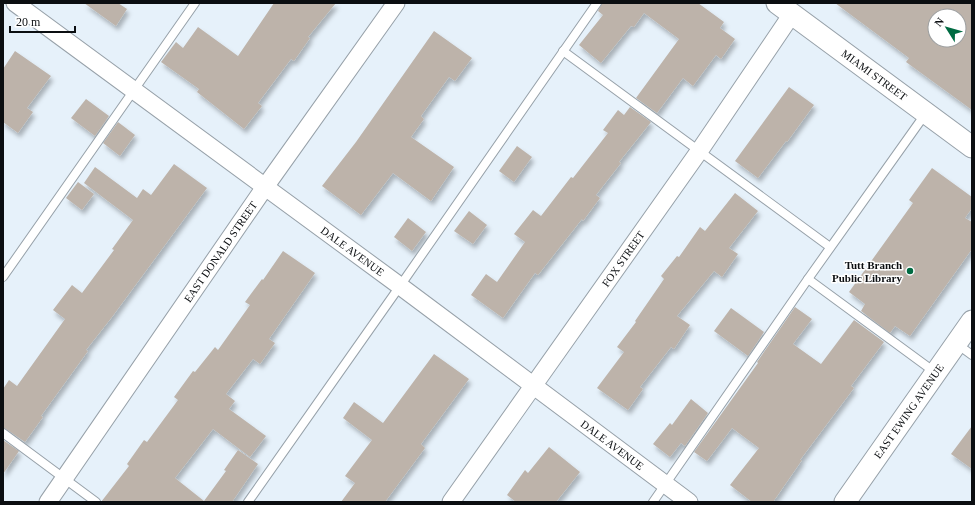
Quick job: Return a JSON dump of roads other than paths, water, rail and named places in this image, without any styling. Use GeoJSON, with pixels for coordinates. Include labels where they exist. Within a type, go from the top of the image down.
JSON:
{"type":"FeatureCollection","features":[{"type":"Feature","properties":{"kind":"street","name":"DALE AVENUE"},"geometry":{"type":"LineString","coordinates":[[15,3],[400,286],[689,502]]}},
{"type":"Feature","properties":{"kind":"street","name":"EAST DONALD STREET"},"geometry":{"type":"LineString","coordinates":[[48,502],[265,187],[396,3]]}},
{"type":"Feature","properties":{"kind":"street","name":"MIAMI STREET"},"geometry":{"type":"LineString","coordinates":[[784,9],[972,147]]}},
{"type":"Feature","properties":{"kind":"street","name":"FOX STREET"},"geometry":{"type":"LineString","coordinates":[[452,502],[700,150],[784,9]]}},
{"type":"Feature","properties":{"kind":"street","name":"EAST EWING AVENUE"},"geometry":{"type":"LineString","coordinates":[[845,502],[936,373],[964,349],[972,321]]}},
{"type":"Feature","properties":{"kind":"lane"},"geometry":{"type":"LineString","coordinates":[[3,277],[195,3]]}},
{"type":"Feature","properties":{"kind":"lane"},"geometry":{"type":"LineString","coordinates":[[248,502],[597,3]]}},
{"type":"Feature","properties":{"kind":"lane"},"geometry":{"type":"LineString","coordinates":[[563,51],[700,150],[830,247]]}},
{"type":"Feature","properties":{"kind":"lane"},"geometry":{"type":"LineString","coordinates":[[653,502],[830,247],[926,113]]}},
{"type":"Feature","properties":{"kind":"lane"},"geometry":{"type":"LineString","coordinates":[[808,279],[936,373]]}},
{"type":"Feature","properties":{"kind":"lane"},"geometry":{"type":"LineString","coordinates":[[3,433],[96,502]]}},
{"type":"Feature","properties":{"kind":"place","name":"Tutt Branch Public Library"},"geometry":{"type":"Point","coordinates":[910,271]}}]}
